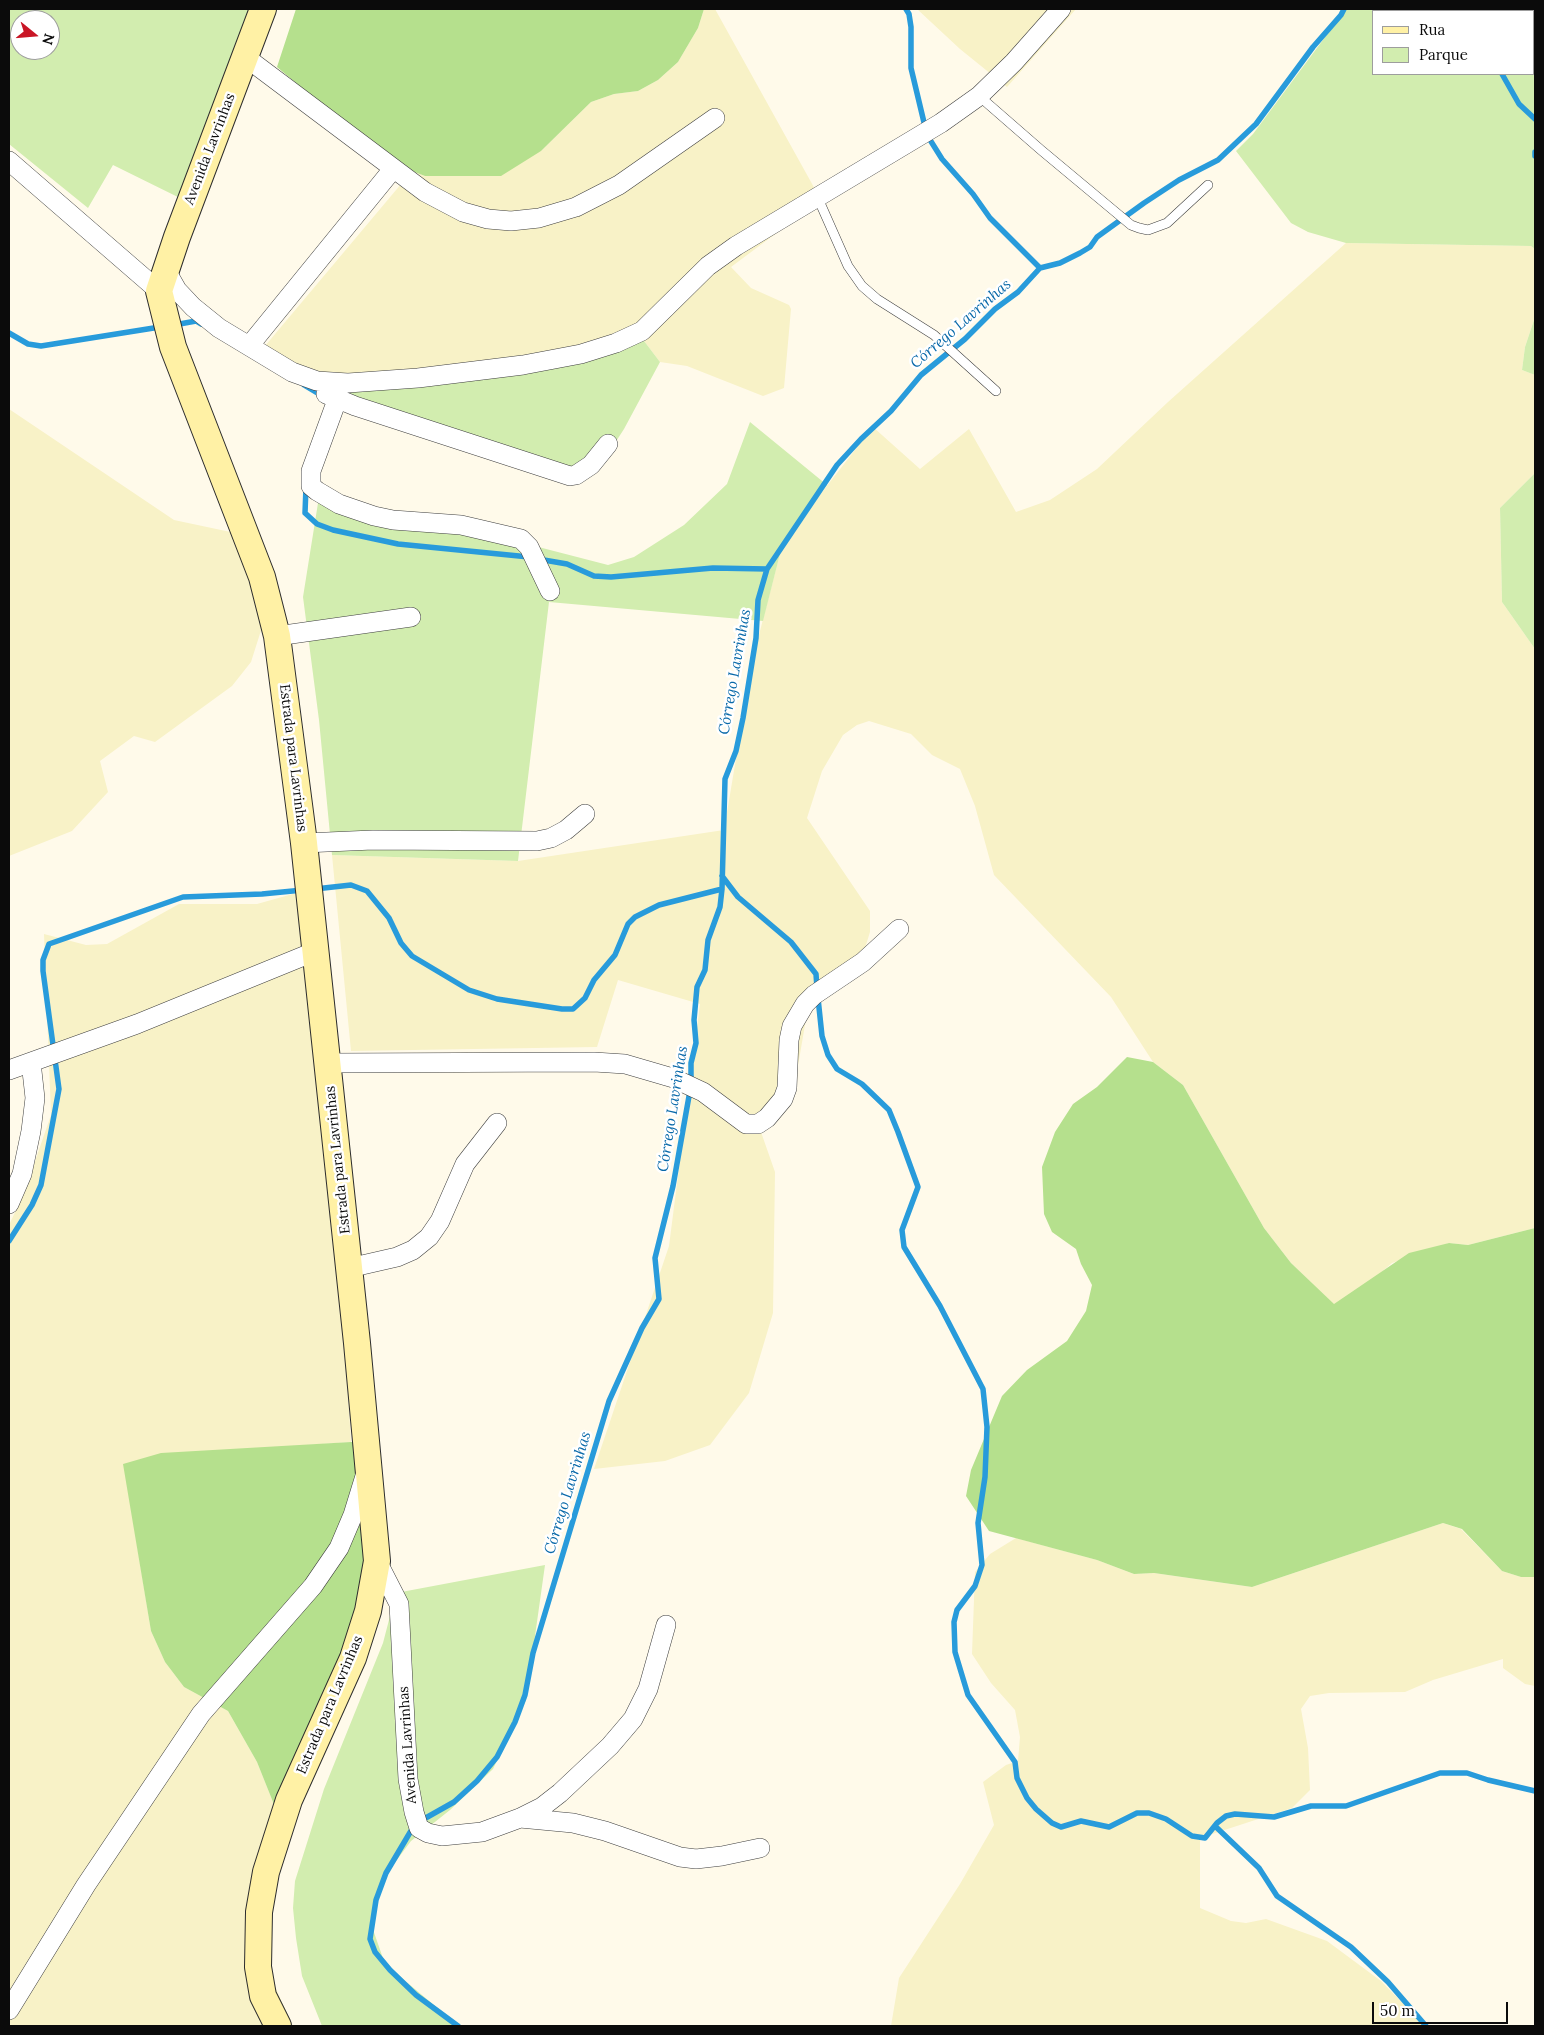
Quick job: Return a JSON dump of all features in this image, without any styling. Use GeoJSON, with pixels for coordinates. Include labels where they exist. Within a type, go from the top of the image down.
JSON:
{"type":"FeatureCollection","features":[{"type":"Feature","properties":{"kind":"street","name":"Avenida Lavrinhas"},"geometry":{"type":"LineString","coordinates":[[162,280],[263,9]]}},
{"type":"Feature","properties":{"kind":"street"},"geometry":{"type":"LineString","coordinates":[[9,161],[177,290],[193,308],[219,328],[292,372],[317,381],[376,381],[482,371],[581,354],[616,343],[642,331],[708,266],[817,196],[941,123],[979,96],[1014,62],[1060,9]]}},
{"type":"Feature","properties":{"kind":"street"},"geometry":{"type":"LineString","coordinates":[[244,56],[392,169],[433,197],[463,212],[488,219],[511,221],[539,218],[576,207],[619,185],[715,118]]}},
{"type":"Feature","properties":{"kind":"street"},"geometry":{"type":"LineString","coordinates":[[249,346],[392,169]]}},
{"type":"Feature","properties":{"kind":"street","name":"Estrada para Lavrinhas"},"geometry":{"type":"LineString","coordinates":[[162,280],[173,347],[262,577],[277,636],[316,951],[377,1561],[368,1611],[353,1658],[290,1800],[266,1872],[259,1912],[258,1967],[263,1996],[278,2026]]}},
{"type":"Feature","properties":{"kind":"street"},"geometry":{"type":"LineString","coordinates":[[317,381],[321,389],[336,400],[570,476],[576,476],[591,465],[608,444]]}},
{"type":"Feature","properties":{"kind":"street"},"geometry":{"type":"LineString","coordinates":[[336,400],[311,471],[311,486],[340,504],[374,516],[393,520],[461,525],[521,539],[529,546],[550,590]]}},
{"type":"Feature","properties":{"kind":"street"},"geometry":{"type":"LineString","coordinates":[[277,636],[411,617]]}},
{"type":"Feature","properties":{"kind":"street"},"geometry":{"type":"LineString","coordinates":[[304,844],[382,840],[537,841],[550,838],[566,830],[585,814]]}},
{"type":"Feature","properties":{"kind":"street"},"geometry":{"type":"LineString","coordinates":[[328,1064],[594,1062],[625,1064],[673,1078],[703,1092],[746,1124],[758,1124],[767,1118],[783,1099],[787,1088],[789,1040],[792,1026],[805,1004],[814,995],[863,962],[899,929]]}},
{"type":"Feature","properties":{"kind":"street"},"geometry":{"type":"LineString","coordinates":[[9,1070],[137,1024],[316,951]]}},
{"type":"Feature","properties":{"kind":"street"},"geometry":{"type":"LineString","coordinates":[[9,1204],[22,1174],[31,1131],[35,1098],[31,1062]]}},
{"type":"Feature","properties":{"kind":"street"},"geometry":{"type":"LineString","coordinates":[[349,1268],[397,1257],[413,1250],[430,1237],[440,1221],[465,1164],[496,1123]]}},
{"type":"Feature","properties":{"kind":"street"},"geometry":{"type":"LineString","coordinates":[[9,2010],[86,1885],[184,1737],[201,1714],[313,1586],[339,1548],[353,1515],[368,1465]]}},
{"type":"Feature","properties":{"kind":"street","name":"Avenida Lavrinhas"},"geometry":{"type":"LineString","coordinates":[[377,1561],[399,1604],[408,1779],[419,1828],[428,1833],[442,1836],[460,1836],[482,1832],[520,1818]]}},
{"type":"Feature","properties":{"kind":"street"},"geometry":{"type":"LineString","coordinates":[[520,1818],[542,1807],[560,1792],[610,1746],[633,1720],[648,1690],[666,1625]]}},
{"type":"Feature","properties":{"kind":"street"},"geometry":{"type":"LineString","coordinates":[[520,1818],[573,1823],[604,1830],[680,1857],[696,1859],[760,1848]]}},
{"type":"Feature","properties":{"kind":"lane"},"geometry":{"type":"LineString","coordinates":[[979,96],[1040,150],[1131,225],[1138,228],[1148,230],[1167,223],[1208,185]]}},
{"type":"Feature","properties":{"kind":"lane"},"geometry":{"type":"LineString","coordinates":[[817,196],[848,266],[862,286],[877,299],[934,335],[996,391]]}},
{"type":"Feature","properties":{"kind":"shaded area"},"geometry":{"type":"Polygon","coordinates":[[[704,9],[715,9],[821,200],[731,267],[751,288],[789,305],[791,309],[784,388],[763,396],[687,366],[660,362],[641,337],[333,387],[265,346],[412,171],[425,176],[456,175],[541,151],[591,102],[614,94],[638,91],[658,80],[678,62],[698,28],[704,9]]]}},
{"type":"Feature","properties":{"kind":"shaded area"},"geometry":{"type":"Polygon","coordinates":[[[917,9],[1076,9],[1007,87],[960,49],[917,9]]]}},
{"type":"Feature","properties":{"kind":"shaded area"},"geometry":{"type":"Polygon","coordinates":[[[1346,243],[1531,246],[1535,249],[1535,317],[1525,347],[1522,370],[1535,375],[1535,473],[1500,508],[1502,602],[1535,649],[1535,1228],[1468,1245],[1449,1243],[1392,1263],[1376,1277],[1334,1305],[1291,1263],[1264,1228],[1183,1085],[1153,1062],[1111,997],[994,875],[975,806],[960,769],[932,755],[911,734],[869,721],[857,725],[843,735],[822,771],[807,818],[870,911],[870,932],[861,961],[821,992],[806,1019],[794,1089],[761,1132],[775,1172],[773,1313],[749,1393],[710,1445],[665,1461],[594,1469],[669,1246],[700,1004],[618,980],[597,1047],[351,1051],[332,855],[518,861],[724,830],[753,658],[783,542],[873,427],[920,469],[969,429],[1016,512],[1050,500],[1097,469],[1168,402],[1346,243]]]}},
{"type":"Feature","properties":{"kind":"shaded area"},"geometry":{"type":"Polygon","coordinates":[[[9,409],[174,520],[254,537],[270,602],[251,662],[232,686],[155,742],[134,736],[100,761],[108,792],[72,831],[9,856],[9,409]]]}},
{"type":"Feature","properties":{"kind":"shaded area"},"geometry":{"type":"Polygon","coordinates":[[[307,890],[340,1263],[351,1442],[264,1448],[124,1465],[151,1631],[165,1662],[184,1687],[228,1711],[257,1762],[277,1812],[267,1969],[293,2026],[9,2026],[9,1225],[24,1193],[51,1115],[44,934],[86,945],[107,944],[179,904],[257,904],[307,890]]]}},
{"type":"Feature","properties":{"kind":"shaded area"},"geometry":{"type":"Polygon","coordinates":[[[1443,1523],[1461,1529],[1502,1571],[1521,1577],[1535,1577],[1535,1686],[1525,1684],[1503,1668],[1503,1659],[1433,1680],[1405,1692],[1329,1693],[1310,1696],[1301,1709],[1308,1748],[1310,1790],[1292,1808],[1200,1838],[1200,1908],[1231,1921],[1246,1923],[1266,1919],[1327,1941],[1381,1981],[1425,2026],[891,2026],[899,1978],[960,1884],[994,1825],[983,1782],[1006,1765],[1018,1761],[1020,1737],[1015,1710],[991,1683],[972,1654],[975,1572],[990,1554],[1016,1538],[1097,1560],[1134,1574],[1154,1573],[1252,1587],[1443,1523]]]}},
{"type":"Feature","properties":{"kind":"green space"},"geometry":{"type":"Polygon","coordinates":[[[9,9],[265,9],[190,203],[113,165],[88,208],[9,144],[9,9]]]}},
{"type":"Feature","properties":{"kind":"green space"},"geometry":{"type":"Polygon","coordinates":[[[296,9],[704,9],[698,28],[678,62],[658,80],[638,91],[614,94],[591,102],[541,151],[501,176],[425,176],[391,163],[277,67],[296,9]]]}},
{"type":"Feature","properties":{"kind":"green space"},"geometry":{"type":"Polygon","coordinates":[[[1346,9],[1535,9],[1535,249],[1531,246],[1346,243],[1308,232],[1291,223],[1236,151],[1253,134],[1346,9]]]}},
{"type":"Feature","properties":{"kind":"green space"},"geometry":{"type":"Polygon","coordinates":[[[1535,317],[1535,375],[1522,370],[1525,347],[1535,317]]]}},
{"type":"Feature","properties":{"kind":"green space"},"geometry":{"type":"Polygon","coordinates":[[[641,337],[660,362],[624,429],[613,446],[570,468],[349,396],[333,387],[641,337]]]}},
{"type":"Feature","properties":{"kind":"green space"},"geometry":{"type":"Polygon","coordinates":[[[750,422],[827,485],[783,542],[763,621],[549,602],[518,861],[332,855],[319,720],[303,597],[318,503],[460,522],[523,543],[608,565],[634,557],[684,525],[727,484],[750,422]]]}},
{"type":"Feature","properties":{"kind":"green space"},"geometry":{"type":"Polygon","coordinates":[[[1535,473],[1535,649],[1502,602],[1500,508],[1535,473]]]}},
{"type":"Feature","properties":{"kind":"green space"},"geometry":{"type":"Polygon","coordinates":[[[1127,1057],[1153,1062],[1183,1085],[1264,1228],[1291,1263],[1334,1304],[1409,1253],[1449,1243],[1468,1245],[1535,1228],[1535,1577],[1521,1577],[1502,1571],[1462,1529],[1443,1523],[1252,1587],[1154,1573],[1134,1574],[1097,1560],[989,1531],[966,1496],[971,1470],[1002,1396],[1027,1370],[1067,1341],[1086,1311],[1092,1285],[1081,1264],[1076,1249],[1052,1232],[1044,1214],[1042,1167],[1055,1132],[1073,1104],[1097,1087],[1127,1057]]]}},
{"type":"Feature","properties":{"kind":"green space"},"geometry":{"type":"Polygon","coordinates":[[[355,1442],[368,1539],[361,1630],[277,1812],[257,1762],[228,1711],[184,1687],[165,1662],[151,1631],[123,1464],[161,1453],[355,1442]]]}},
{"type":"Feature","properties":{"kind":"green space"},"geometry":{"type":"Polygon","coordinates":[[[545,1565],[526,1700],[493,1769],[450,1810],[411,1841],[381,1881],[370,1921],[385,1964],[459,2026],[322,2026],[302,1976],[293,1908],[295,1881],[324,1789],[383,1643],[396,1593],[545,1565]]]}},
{"type":"Feature","properties":{"kind":"waterway"},"geometry":{"type":"LineString","coordinates":[[906,9],[909,14],[911,27],[911,68],[927,135],[942,159],[973,194],[990,218],[1040,268]]}},
{"type":"Feature","properties":{"kind":"waterway","name":"Córrego Lavrinhas"},"geometry":{"type":"LineString","coordinates":[[458,2026],[416,1995],[390,1970],[375,1952],[370,1939],[376,1900],[386,1873],[415,1824],[454,1802],[477,1781],[497,1757],[515,1722],[525,1695],[533,1653],[609,1401],[642,1328],[659,1299],[655,1258],[673,1186],[691,1085],[691,1063],[696,1043],[694,1020],[697,987],[705,970],[708,940],[720,907],[725,779],[736,751],[743,718],[756,638],[758,600],[767,569],[837,465],[891,411],[921,375],[965,339],[995,309],[1018,292],[1040,268],[1060,263],[1090,247],[1097,237],[1144,203],[1179,180],[1218,160],[1256,124],[1313,47],[1344,9]]}},
{"type":"Feature","properties":{"kind":"waterway"},"geometry":{"type":"LineString","coordinates":[[1503,75],[1519,104],[1535,119]]}},
{"type":"Feature","properties":{"kind":"waterway"},"geometry":{"type":"LineString","coordinates":[[174,325],[196,321],[201,324]]}},
{"type":"Feature","properties":{"kind":"waterway"},"geometry":{"type":"LineString","coordinates":[[9,333],[28,344],[41,346],[160,327]]}},
{"type":"Feature","properties":{"kind":"waterway"},"geometry":{"type":"LineString","coordinates":[[304,385],[324,397]]}},
{"type":"Feature","properties":{"kind":"waterway"},"geometry":{"type":"LineString","coordinates":[[306,487],[305,513],[317,524],[333,530],[398,544],[529,557]]}},
{"type":"Feature","properties":{"kind":"waterway"},"geometry":{"type":"LineString","coordinates":[[538,559],[567,564],[594,576],[611,577],[713,568],[767,569]]}},
{"type":"Feature","properties":{"kind":"waterway"},"geometry":{"type":"LineString","coordinates":[[722,876],[738,897],[791,942],[816,974],[817,988]]}},
{"type":"Feature","properties":{"kind":"waterway"},"geometry":{"type":"LineString","coordinates":[[315,889],[351,885],[367,891],[389,918],[401,943],[412,956],[469,990],[497,999],[562,1009],[573,1009],[585,998],[594,980],[615,955],[628,924],[635,917],[659,905],[722,889]]}},
{"type":"Feature","properties":{"kind":"waterway"},"geometry":{"type":"LineString","coordinates":[[9,1241],[32,1205],[41,1185],[59,1089],[43,971],[43,960],[49,944],[183,897],[262,894],[303,890]]}},
{"type":"Feature","properties":{"kind":"waterway"},"geometry":{"type":"LineString","coordinates":[[818,998],[822,1036],[828,1055],[837,1069],[862,1084],[889,1110],[918,1187],[902,1230],[904,1247],[940,1306],[983,1389],[987,1427],[985,1477],[978,1523],[982,1565],[975,1586],[957,1610],[954,1622],[955,1652],[968,1695],[1015,1762],[1017,1778],[1027,1798],[1036,1809],[1052,1823],[1061,1827],[1081,1821],[1109,1827],[1137,1813],[1149,1813],[1166,1819],[1192,1836],[1205,1838],[1217,1823],[1226,1816],[1235,1814],[1274,1817],[1311,1806],[1346,1806],[1440,1773],[1467,1773],[1535,1791]]}},
{"type":"Feature","properties":{"kind":"waterway"},"geometry":{"type":"LineString","coordinates":[[1215,1826],[1259,1868],[1277,1896],[1351,1947],[1388,1982],[1426,2026]]}}]}
